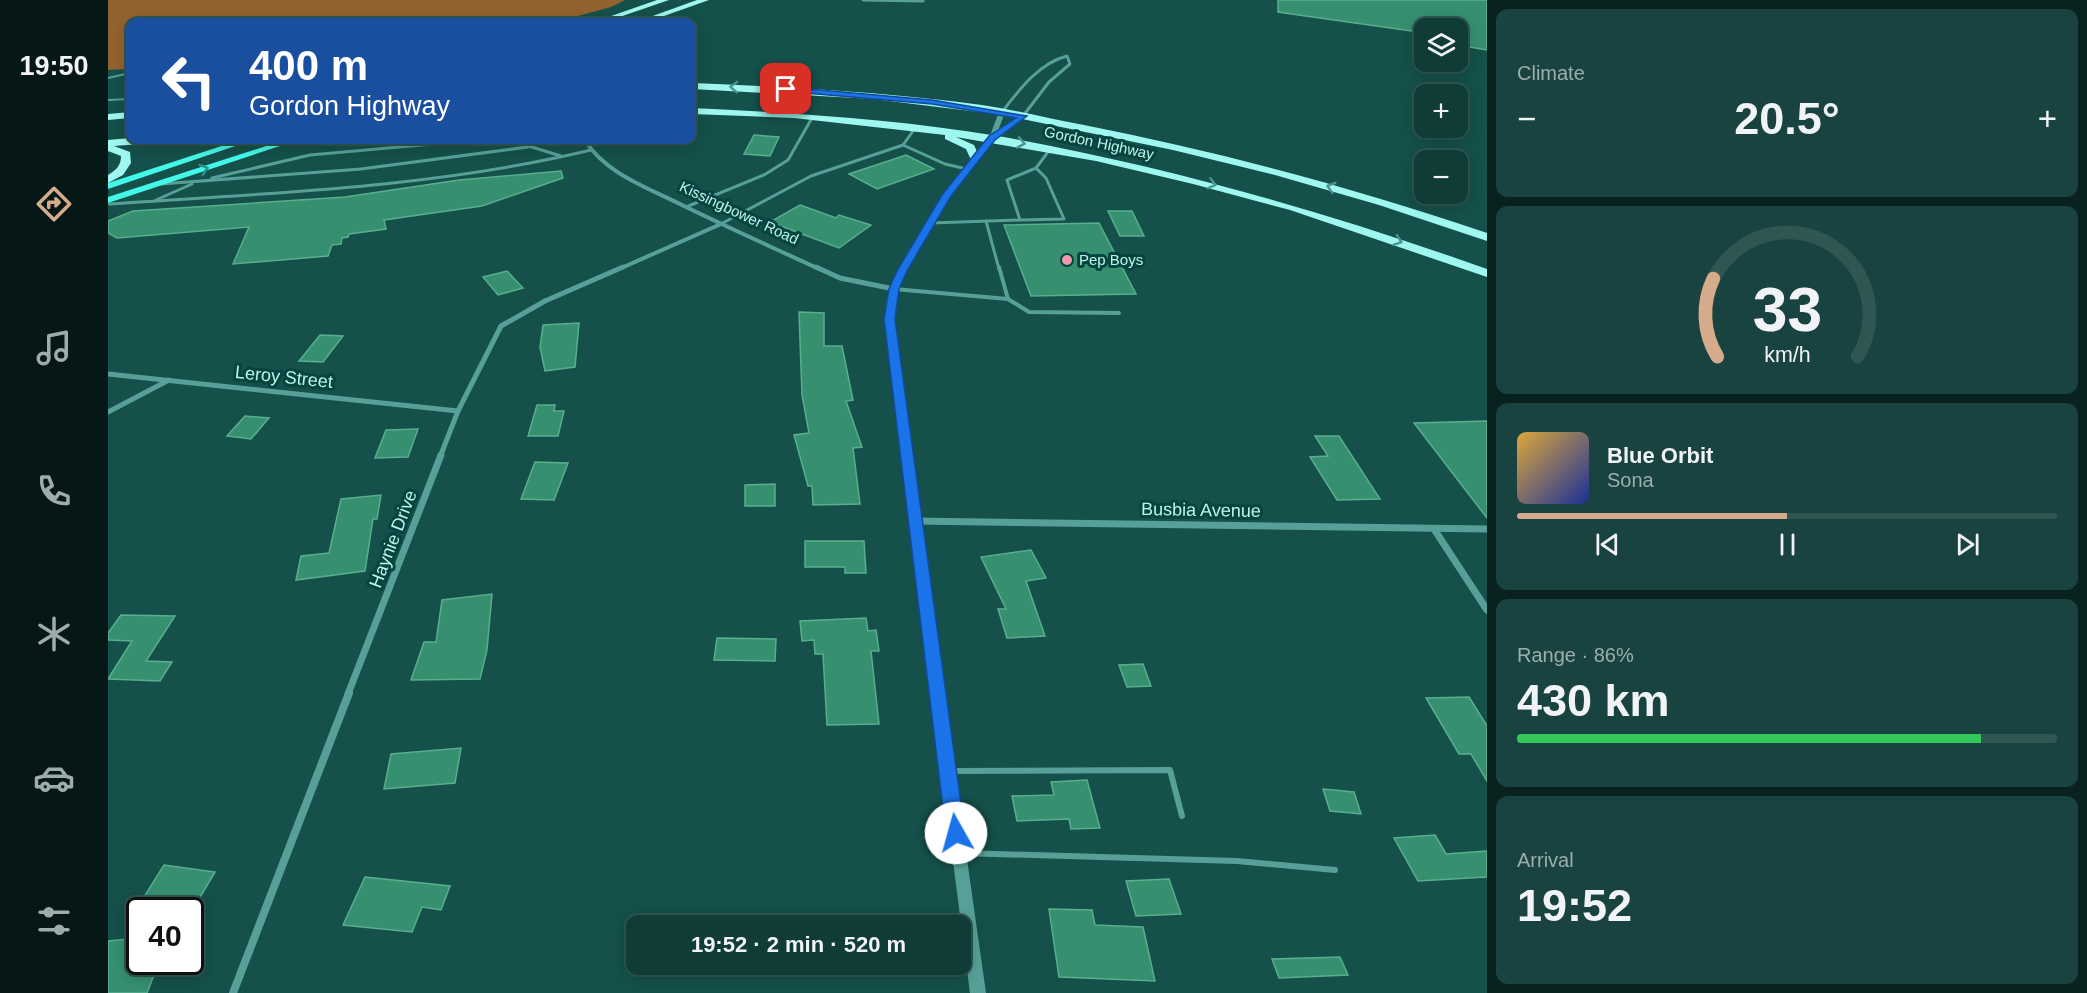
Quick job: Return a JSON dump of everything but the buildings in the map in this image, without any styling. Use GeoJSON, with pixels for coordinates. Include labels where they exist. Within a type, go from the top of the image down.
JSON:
{"type":"FeatureCollection","features":[{"type":"Feature","properties":{"kind":"highway"},"geometry":{"type":"LineString","coordinates":[[654,18],[705,0]]}},
{"type":"Feature","properties":{"kind":"highway"},"geometry":{"type":"LineString","coordinates":[[610,18],[664,1]]}},
{"type":"Feature","properties":{"kind":"highway","name":"Gordon Highway"},"geometry":{"type":"LineString","coordinates":[[696,86],[858,94],[1023,116],[1136,138],[1255,166],[1390,204],[1487,237]]}},
{"type":"Feature","properties":{"kind":"highway","name":"Gordon Highway"},"geometry":{"type":"LineString","coordinates":[[696,111],[812,117],[915,127],[1051,148],[1140,166],[1243,192],[1331,218],[1487,273]]}},
{"type":"Feature","properties":{"kind":"highway"},"geometry":{"type":"LineString","coordinates":[[108,117],[126,115]]}},
{"type":"Feature","properties":{"kind":"highway"},"geometry":{"type":"LineString","coordinates":[[812,117],[913,131],[957,140],[970,147],[975,158]]}},
{"type":"Feature","properties":{"kind":"highway"},"geometry":{"type":"LineString","coordinates":[[108,145],[126,143]]}},
{"type":"Feature","properties":{"kind":"highway"},"geometry":{"type":"LineString","coordinates":[[108,145],[126,154],[128,158],[124,168],[108,180]]}},
{"type":"Feature","properties":{"kind":"main road"},"geometry":{"type":"LineString","coordinates":[[108,186],[236,144]]}},
{"type":"Feature","properties":{"kind":"main road"},"geometry":{"type":"LineString","coordinates":[[108,202],[281,144]]}},
{"type":"Feature","properties":{"kind":"street"},"geometry":{"type":"LineString","coordinates":[[863,0],[922,1]]}},
{"type":"Feature","properties":{"kind":"street"},"geometry":{"type":"LineString","coordinates":[[978,993],[914,521],[890,319],[894,289],[947,195],[992,138],[1023,116],[1050,82],[1070,64],[1068,56],[1052,60],[1018,91],[1002,112],[992,138]]}},
{"type":"Feature","properties":{"kind":"street","name":"Kissingbower Road"},"geometry":{"type":"LineString","coordinates":[[587,144],[591,150],[624,176],[721,224],[840,278],[894,289]]}},
{"type":"Feature","properties":{"kind":"street","name":"Haynie Drive"},"geometry":{"type":"LineString","coordinates":[[233,993],[458,411],[501,326],[545,301],[721,224]]}},
{"type":"Feature","properties":{"kind":"street","name":"Leroy Street"},"geometry":{"type":"LineString","coordinates":[[108,374],[458,411]]}},
{"type":"Feature","properties":{"kind":"street"},"geometry":{"type":"LineString","coordinates":[[108,412],[168,380]]}},
{"type":"Feature","properties":{"kind":"street","name":"Busbia Avenue"},"geometry":{"type":"LineString","coordinates":[[914,521],[1487,529]]}},
{"type":"Feature","properties":{"kind":"street"},"geometry":{"type":"LineString","coordinates":[[1434,529],[1487,610]]}},
{"type":"Feature","properties":{"kind":"lane"},"geometry":{"type":"LineString","coordinates":[[108,78],[126,75]]}},
{"type":"Feature","properties":{"kind":"lane"},"geometry":{"type":"LineString","coordinates":[[108,100],[126,99]]}},
{"type":"Feature","properties":{"kind":"lane"},"geometry":{"type":"LineString","coordinates":[[686,207],[764,175],[788,160],[812,117]]}},
{"type":"Feature","properties":{"kind":"lane"},"geometry":{"type":"LineString","coordinates":[[721,224],[811,176],[903,145],[913,131]]}},
{"type":"Feature","properties":{"kind":"lane"},"geometry":{"type":"LineString","coordinates":[[155,201],[174,190],[198,182],[310,155],[433,144]]}},
{"type":"Feature","properties":{"kind":"lane"},"geometry":{"type":"LineString","coordinates":[[520,144],[564,157]]}},
{"type":"Feature","properties":{"kind":"lane"},"geometry":{"type":"LineString","coordinates":[[903,145],[945,164],[967,169]]}},
{"type":"Feature","properties":{"kind":"lane"},"geometry":{"type":"LineString","coordinates":[[157,184],[361,170],[528,147]]}},
{"type":"Feature","properties":{"kind":"lane"},"geometry":{"type":"LineString","coordinates":[[1020,220],[1007,180],[1036,168],[1051,148]]}},
{"type":"Feature","properties":{"kind":"lane"},"geometry":{"type":"LineString","coordinates":[[108,202],[319,191],[470,173],[564,157],[591,150]]}},
{"type":"Feature","properties":{"kind":"lane"},"geometry":{"type":"LineString","coordinates":[[931,223],[1064,219],[1046,178],[1036,168]]}},
{"type":"Feature","properties":{"kind":"lane"},"geometry":{"type":"LineString","coordinates":[[986,221],[1008,299]]}},
{"type":"Feature","properties":{"kind":"lane"},"geometry":{"type":"LineString","coordinates":[[894,289],[1008,299],[1029,312],[1119,313]]}},
{"type":"Feature","properties":{"kind":"lane"},"geometry":{"type":"LineString","coordinates":[[947,771],[1170,770],[1182,816]]}},
{"type":"Feature","properties":{"kind":"lane"},"geometry":{"type":"LineString","coordinates":[[958,853],[1238,861],[1335,870]]}},
{"type":"Feature","properties":{"kind":"shaded area"},"geometry":{"type":"Polygon","coordinates":[[[108,0],[625,0],[611,7],[571,18],[126,18],[126,69],[108,70],[108,0]]]}},
{"type":"Feature","properties":{"kind":"place","name":"Pep Boys"},"geometry":{"type":"Point","coordinates":[1067,260]}},
{"type":"Feature","properties":{"kind":"route"},"geometry":{"type":"LineString","coordinates":[[786,89],[932,102],[984,108],[1023,116],[992,138],[947,195],[902,271],[894,289],[890,319],[914,521],[956,833]]}}]}
